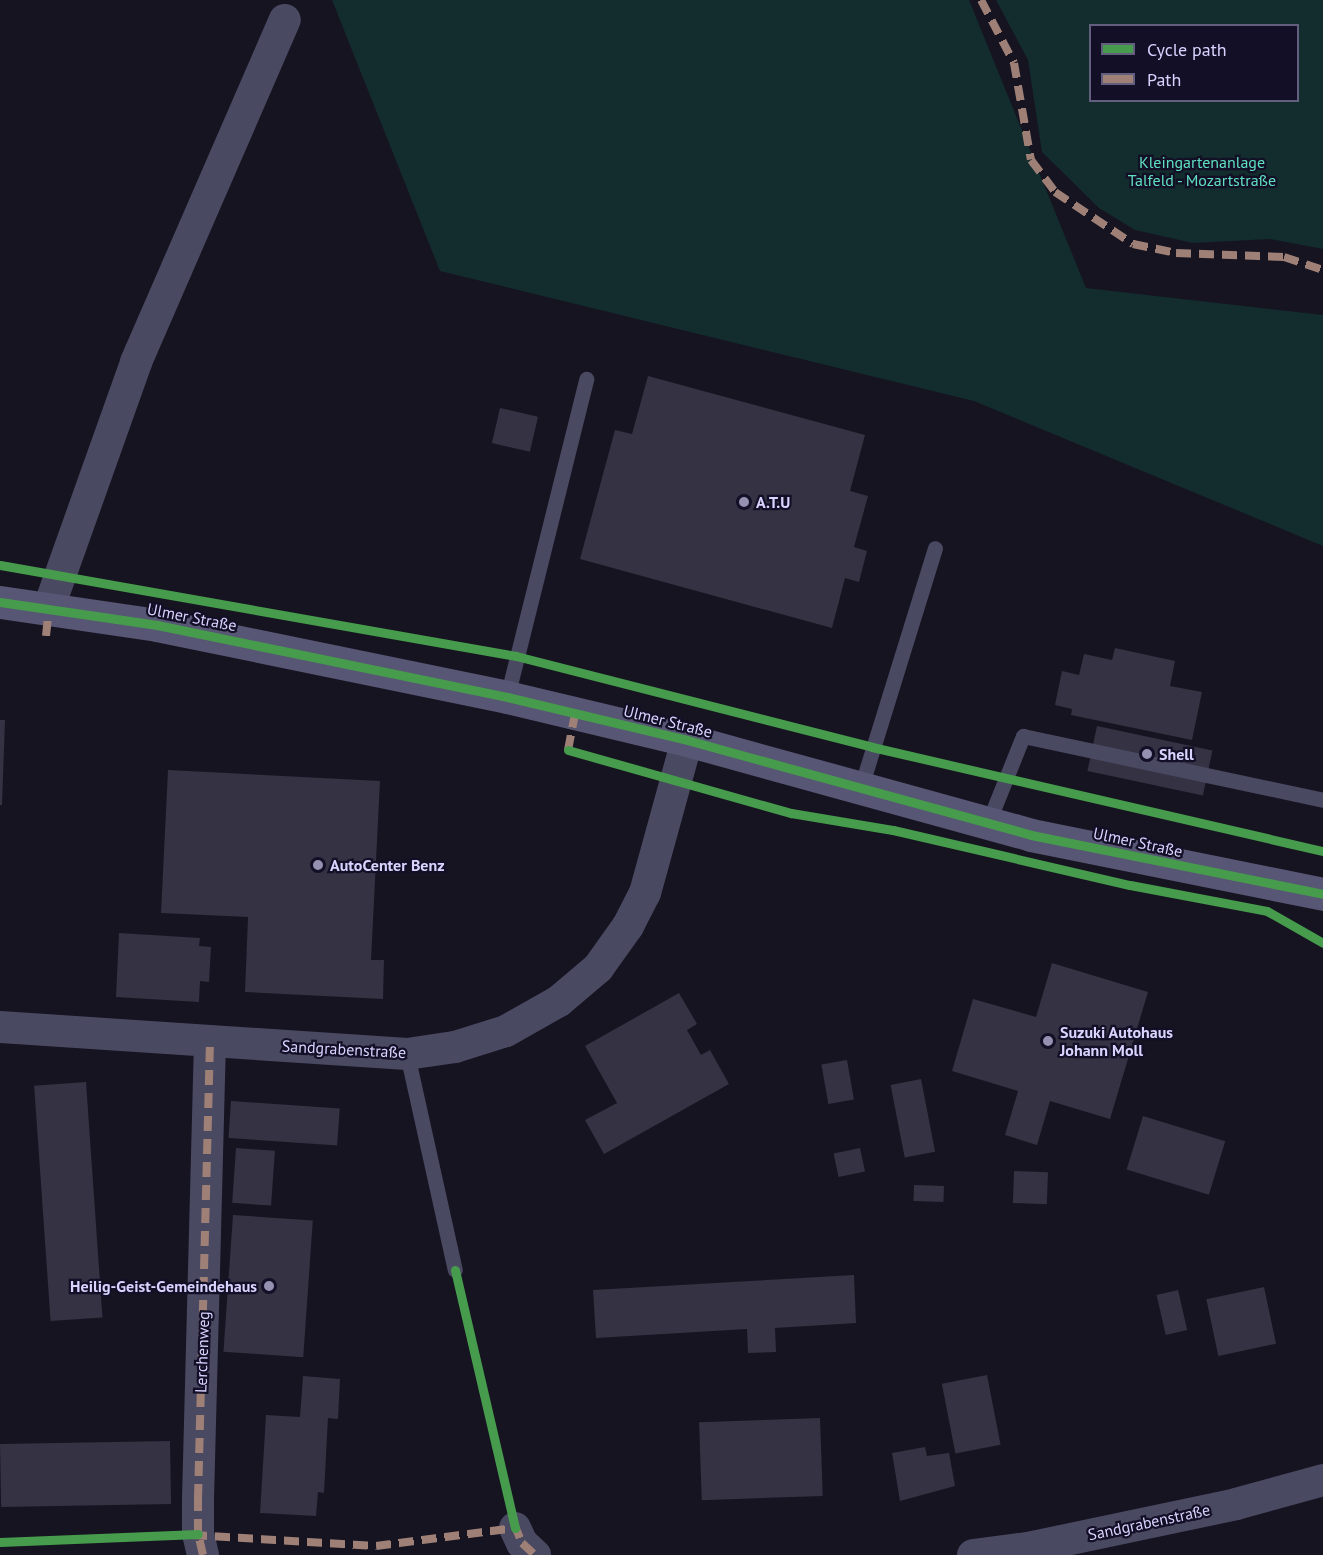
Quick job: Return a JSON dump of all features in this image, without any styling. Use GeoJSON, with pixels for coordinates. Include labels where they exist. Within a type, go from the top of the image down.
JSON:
{"type":"FeatureCollection","features":[{"type":"Feature","properties":{"kind":"main road","name":"Ulmer Straße"},"geometry":{"type":"LineString","coordinates":[[0,602],[49,607],[158,625],[507,697],[687,740],[1031,835],[1323,894]]}},
{"type":"Feature","properties":{"kind":"street"},"geometry":{"type":"LineString","coordinates":[[49,607],[136,362],[285,20]]}},
{"type":"Feature","properties":{"kind":"street","name":"Sandgrabenstraße"},"geometry":{"type":"LineString","coordinates":[[0,1027],[406,1054],[454,1047],[506,1031],[559,1002],[598,968],[628,926],[645,893],[687,740]]}},
{"type":"Feature","properties":{"kind":"street","name":"Lerchenweg"},"geometry":{"type":"LineString","coordinates":[[203,1555],[198,1534],[198,1499],[210,1041]]}},
{"type":"Feature","properties":{"kind":"street","name":"Sandgrabenstraße"},"geometry":{"type":"LineString","coordinates":[[973,1555],[1028,1548],[1236,1504],[1323,1480]]}},
{"type":"Feature","properties":{"kind":"street"},"geometry":{"type":"LineString","coordinates":[[515,1528],[522,1543],[535,1555]]}},
{"type":"Feature","properties":{"kind":"lane"},"geometry":{"type":"LineString","coordinates":[[507,697],[586,379]]}},
{"type":"Feature","properties":{"kind":"lane"},"geometry":{"type":"LineString","coordinates":[[861,787],[936,548]]}},
{"type":"Feature","properties":{"kind":"lane"},"geometry":{"type":"LineString","coordinates":[[988,823],[1023,736],[1323,800]]}},
{"type":"Feature","properties":{"kind":"lane"},"geometry":{"type":"LineString","coordinates":[[406,1054],[455,1270]]}},
{"type":"Feature","properties":{"kind":"green space"},"geometry":{"type":"Polygon","coordinates":[[[332,0],[969,0],[1086,288],[1323,315],[1323,546],[974,401],[440,271],[332,0]]]}},
{"type":"Feature","properties":{"kind":"green space","name":"Kleingartenanlage Talfeld - Mozartstraße"},"geometry":{"type":"Polygon","coordinates":[[[996,0],[1323,0],[1323,249],[1270,239],[1193,243],[1135,230],[1099,208],[1042,152],[1028,60],[996,0]]]}},
{"type":"Feature","properties":{"kind":"building"},"geometry":{"type":"Polygon","coordinates":[[[648,376],[865,435],[850,491],[868,496],[854,547],[867,551],[859,582],[845,578],[832,628],[580,559],[615,430],[632,434],[648,376]]]}},
{"type":"Feature","properties":{"kind":"building"},"geometry":{"type":"Polygon","coordinates":[[[500,408],[538,417],[530,452],[492,443],[500,408]]]}},
{"type":"Feature","properties":{"kind":"building"},"geometry":{"type":"Polygon","coordinates":[[[1115,648],[1175,661],[1170,686],[1202,692],[1192,740],[1071,715],[1072,709],[1055,705],[1062,671],[1079,675],[1084,654],[1112,660],[1115,648]]]}},
{"type":"Feature","properties":{"kind":"building"},"geometry":{"type":"Polygon","coordinates":[[[0,720],[5,720],[2,805],[0,805],[0,720]]]}},
{"type":"Feature","properties":{"kind":"building"},"geometry":{"type":"Polygon","coordinates":[[[1097,726],[1212,751],[1203,796],[1087,771],[1097,726]]]}},
{"type":"Feature","properties":{"kind":"building"},"geometry":{"type":"Polygon","coordinates":[[[168,770],[380,781],[371,960],[384,960],[383,999],[245,992],[248,917],[161,913],[168,770]]]}},
{"type":"Feature","properties":{"kind":"building"},"geometry":{"type":"Polygon","coordinates":[[[119,933],[200,938],[199,946],[211,947],[209,982],[200,981],[199,1002],[116,997],[119,933]]]}},
{"type":"Feature","properties":{"kind":"building"},"geometry":{"type":"Polygon","coordinates":[[[1052,963],[1148,992],[1110,1119],[1050,1101],[1037,1145],[1005,1135],[1018,1091],[952,1071],[973,999],[1036,1017],[1052,963]]]}},
{"type":"Feature","properties":{"kind":"building"},"geometry":{"type":"Polygon","coordinates":[[[679,993],[697,1024],[687,1030],[701,1055],[710,1050],[729,1084],[604,1154],[585,1120],[617,1103],[585,1046],[679,993]]]}},
{"type":"Feature","properties":{"kind":"building"},"geometry":{"type":"Polygon","coordinates":[[[847,1060],[854,1099],[828,1104],[821,1065],[847,1060]]]}},
{"type":"Feature","properties":{"kind":"building"},"geometry":{"type":"Polygon","coordinates":[[[921,1079],[935,1152],[905,1158],[891,1085],[921,1079]]]}},
{"type":"Feature","properties":{"kind":"building"},"geometry":{"type":"Polygon","coordinates":[[[86,1082],[102,1317],[51,1321],[34,1086],[86,1082]]]}},
{"type":"Feature","properties":{"kind":"building"},"geometry":{"type":"Polygon","coordinates":[[[231,1101],[340,1109],[337,1146],[228,1138],[231,1101]]]}},
{"type":"Feature","properties":{"kind":"building"},"geometry":{"type":"Polygon","coordinates":[[[1143,1116],[1225,1141],[1209,1195],[1127,1170],[1143,1116]]]}},
{"type":"Feature","properties":{"kind":"building"},"geometry":{"type":"Polygon","coordinates":[[[236,1148],[275,1151],[271,1206],[232,1203],[236,1148]]]}},
{"type":"Feature","properties":{"kind":"building"},"geometry":{"type":"Polygon","coordinates":[[[860,1148],[865,1171],[839,1177],[834,1154],[860,1148]]]}},
{"type":"Feature","properties":{"kind":"building"},"geometry":{"type":"Polygon","coordinates":[[[1014,1171],[1048,1172],[1047,1204],[1013,1203],[1014,1171]]]}},
{"type":"Feature","properties":{"kind":"building"},"geometry":{"type":"Polygon","coordinates":[[[914,1185],[944,1186],[943,1202],[913,1201],[914,1185]]]}},
{"type":"Feature","properties":{"kind":"building","name":"Heilig-Geist-Gemeindehaus"},"geometry":{"type":"Polygon","coordinates":[[[233,1215],[313,1221],[303,1357],[223,1352],[233,1215]]]}},
{"type":"Feature","properties":{"kind":"building"},"geometry":{"type":"Polygon","coordinates":[[[854,1275],[856,1323],[775,1328],[776,1352],[748,1353],[747,1329],[596,1338],[593,1290],[854,1275]]]}},
{"type":"Feature","properties":{"kind":"building"},"geometry":{"type":"Polygon","coordinates":[[[1264,1287],[1276,1344],[1218,1356],[1206,1299],[1264,1287]]]}},
{"type":"Feature","properties":{"kind":"building"},"geometry":{"type":"Polygon","coordinates":[[[1178,1290],[1187,1330],[1166,1335],[1157,1295],[1178,1290]]]}},
{"type":"Feature","properties":{"kind":"building"},"geometry":{"type":"Polygon","coordinates":[[[987,1375],[1001,1445],[955,1453],[942,1384],[987,1375]]]}},
{"type":"Feature","properties":{"kind":"building"},"geometry":{"type":"Polygon","coordinates":[[[303,1376],[340,1379],[338,1419],[328,1418],[324,1493],[318,1492],[316,1516],[260,1513],[266,1415],[300,1417],[303,1376]]]}},
{"type":"Feature","properties":{"kind":"building"},"geometry":{"type":"Polygon","coordinates":[[[820,1418],[823,1496],[702,1500],[699,1422],[820,1418]]]}},
{"type":"Feature","properties":{"kind":"building"},"geometry":{"type":"Polygon","coordinates":[[[170,1441],[171,1504],[1,1507],[0,1444],[170,1441]]]}},
{"type":"Feature","properties":{"kind":"building"},"geometry":{"type":"Polygon","coordinates":[[[925,1447],[927,1456],[949,1453],[955,1486],[900,1501],[892,1453],[925,1447]]]}},
{"type":"Feature","properties":{"kind":"marked path"},"geometry":{"type":"LineString","coordinates":[[981,0],[1014,63],[1031,160],[1055,192],[1133,244],[1176,253],[1284,257],[1323,270]]}},
{"type":"Feature","properties":{"kind":"marked path"},"geometry":{"type":"LineString","coordinates":[[46,636],[49,607]]}},
{"type":"Feature","properties":{"kind":"marked path"},"geometry":{"type":"LineString","coordinates":[[573,752],[568,750],[575,713]]}},
{"type":"Feature","properties":{"kind":"marked path"},"geometry":{"type":"LineString","coordinates":[[203,1555],[198,1534],[198,1499],[210,1041]]}},
{"type":"Feature","properties":{"kind":"marked path"},"geometry":{"type":"LineString","coordinates":[[514,1524],[522,1543],[535,1555]]}},
{"type":"Feature","properties":{"kind":"marked path"},"geometry":{"type":"LineString","coordinates":[[192,1535],[376,1546],[515,1528]]}},
{"type":"Feature","properties":{"kind":"cycle path"},"geometry":{"type":"LineString","coordinates":[[0,565],[516,656],[872,747],[1323,851]]}},
{"type":"Feature","properties":{"kind":"cycle path"},"geometry":{"type":"LineString","coordinates":[[0,602],[157,625],[507,697],[687,740],[1031,835],[1323,894]]}},
{"type":"Feature","properties":{"kind":"cycle path"},"geometry":{"type":"LineString","coordinates":[[568,750],[791,813],[893,830],[1130,885],[1267,911],[1323,943]]}},
{"type":"Feature","properties":{"kind":"cycle path"},"geometry":{"type":"LineString","coordinates":[[455,1270],[515,1528]]}},
{"type":"Feature","properties":{"kind":"cycle path"},"geometry":{"type":"LineString","coordinates":[[0,1542],[198,1534]]}},
{"type":"Feature","properties":{"kind":"place","name":"A.T.U"},"geometry":{"type":"Point","coordinates":[744,502]}},
{"type":"Feature","properties":{"kind":"place","name":"Shell"},"geometry":{"type":"Point","coordinates":[1147,754]}},
{"type":"Feature","properties":{"kind":"place","name":"AutoCenter Benz"},"geometry":{"type":"Point","coordinates":[318,865]}},
{"type":"Feature","properties":{"kind":"place","name":"Suzuki Autohaus Johann Moll"},"geometry":{"type":"Point","coordinates":[1048,1041]}},
{"type":"Feature","properties":{"kind":"place","name":"Heilig-Geist-Gemeindehaus"},"geometry":{"type":"Point","coordinates":[269,1286]}}]}
